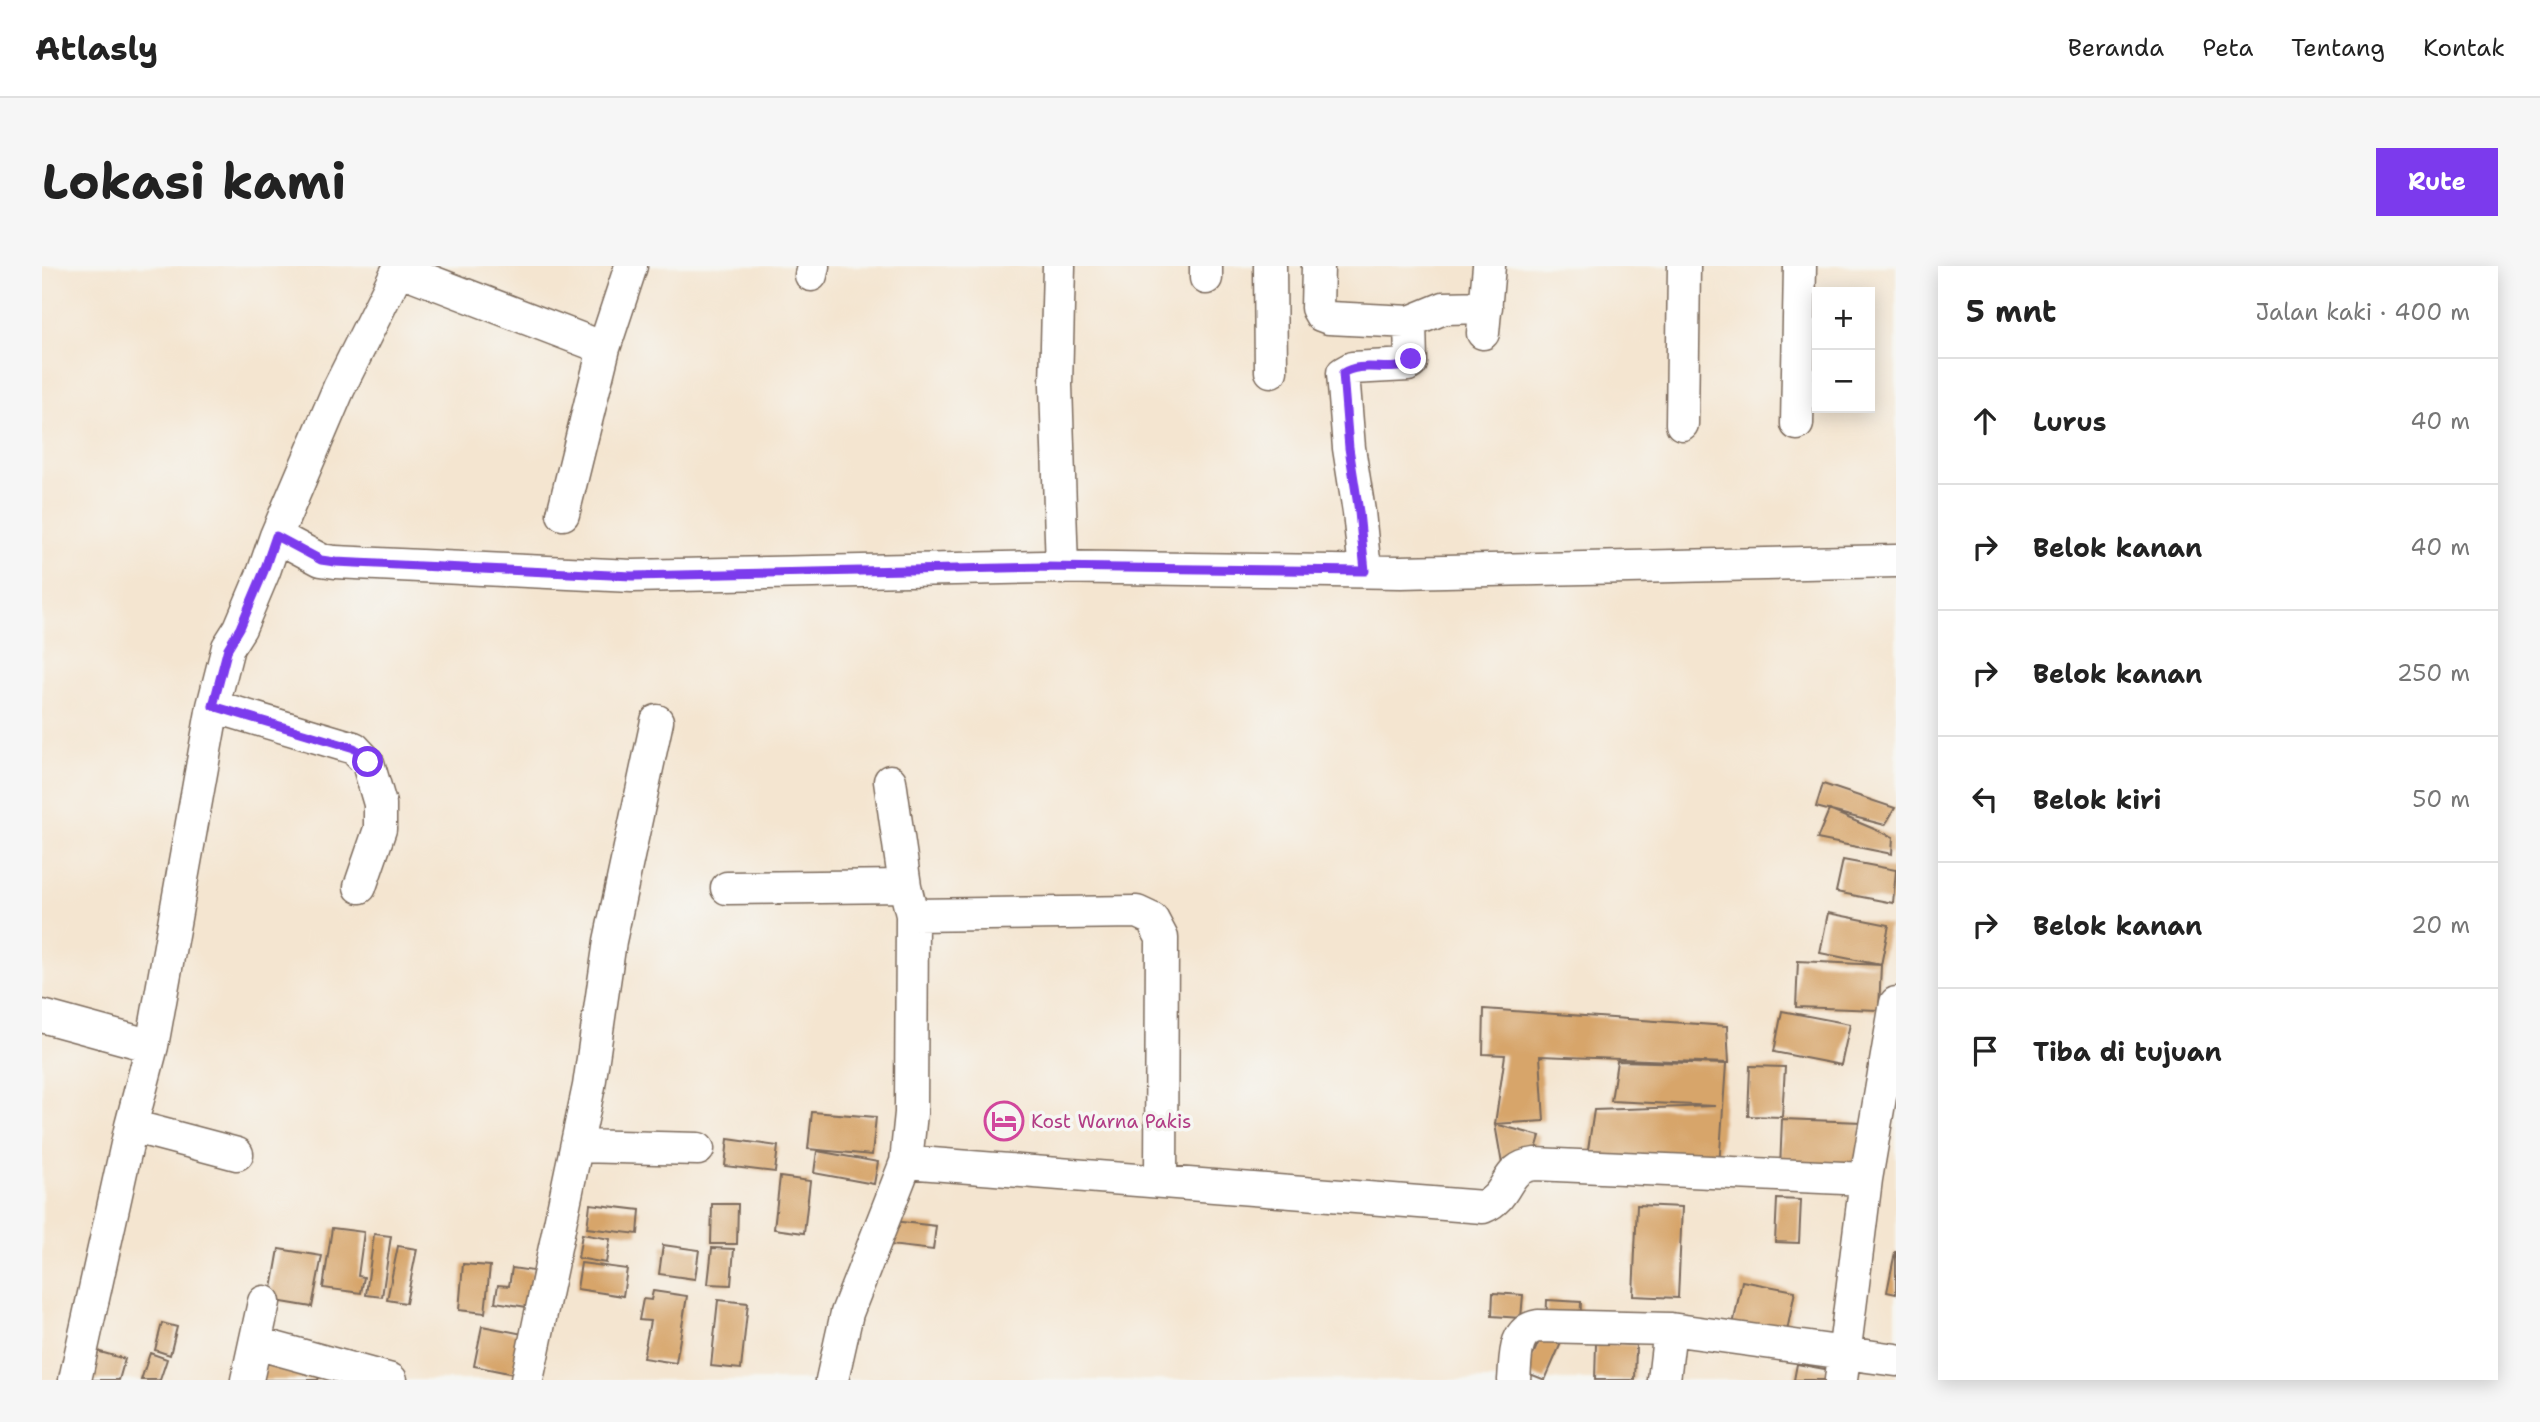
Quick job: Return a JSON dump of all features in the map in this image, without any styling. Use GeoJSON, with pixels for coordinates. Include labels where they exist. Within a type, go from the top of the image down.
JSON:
{"type":"FeatureCollection","features":[{"type":"Feature","properties":{"kind":"street"},"geometry":{"type":"LineString","coordinates":[[563,514],[604,348],[631,266]]}},
{"type":"Feature","properties":{"kind":"street"},"geometry":{"type":"LineString","coordinates":[[1059,266],[1056,385],[1062,568]]}},
{"type":"Feature","properties":{"kind":"street"},"geometry":{"type":"LineString","coordinates":[[1270,266],[1271,371]]}},
{"type":"Feature","properties":{"kind":"street"},"geometry":{"type":"LineString","coordinates":[[1318,266],[1317,308],[1321,315],[1379,322],[1410,322],[1444,308],[1484,320],[1489,266]]}},
{"type":"Feature","properties":{"kind":"street"},"geometry":{"type":"LineString","coordinates":[[1682,424],[1685,266]]}},
{"type":"Feature","properties":{"kind":"street"},"geometry":{"type":"LineString","coordinates":[[1797,424],[1800,266]]}},
{"type":"Feature","properties":{"kind":"street"},"geometry":{"type":"LineString","coordinates":[[75,1380],[131,1126],[152,1046],[213,706],[228,648],[240,628],[339,388],[399,267],[604,348]]}},
{"type":"Feature","properties":{"kind":"street"},"geometry":{"type":"LineString","coordinates":[[1365,571],[1349,448],[1343,373],[1352,368],[1411,363],[1410,322]]}},
{"type":"Feature","properties":{"kind":"street"},"geometry":{"type":"LineString","coordinates":[[276,536],[321,560],[335,562],[618,575],[1062,568],[1365,571],[1896,561]]}},
{"type":"Feature","properties":{"kind":"street"},"geometry":{"type":"LineString","coordinates":[[213,706],[354,748],[368,762],[380,804],[380,829],[360,887]]}},
{"type":"Feature","properties":{"kind":"street"},"geometry":{"type":"LineString","coordinates":[[527,1380],[589,1086],[610,941],[657,721]]}},
{"type":"Feature","properties":{"kind":"street"},"geometry":{"type":"LineString","coordinates":[[832,1380],[847,1313],[906,1162],[911,1113],[909,901],[890,781]]}},
{"type":"Feature","properties":{"kind":"street"},"geometry":{"type":"LineString","coordinates":[[727,888],[909,901],[1137,912],[1152,919],[1162,938],[1161,1180]]}},
{"type":"Feature","properties":{"kind":"street"},"geometry":{"type":"LineString","coordinates":[[1842,1366],[1866,1179],[1895,1011]]}},
{"type":"Feature","properties":{"kind":"street"},"geometry":{"type":"LineString","coordinates":[[42,1016],[152,1046]]}},
{"type":"Feature","properties":{"kind":"street"},"geometry":{"type":"LineString","coordinates":[[131,1126],[237,1154]]}},
{"type":"Feature","properties":{"kind":"street"},"geometry":{"type":"LineString","coordinates":[[577,1146],[698,1149]]}},
{"type":"Feature","properties":{"kind":"street"},"geometry":{"type":"LineString","coordinates":[[906,1162],[1483,1207],[1496,1201],[1514,1170],[1535,1164],[1866,1179]]}},
{"type":"Feature","properties":{"kind":"street"},"geometry":{"type":"LineString","coordinates":[[247,1380],[264,1302]]}},
{"type":"Feature","properties":{"kind":"street"},"geometry":{"type":"LineString","coordinates":[[1514,1380],[1517,1346],[1522,1333],[1529,1327],[1670,1329],[1842,1366],[1896,1360]]}},
{"type":"Feature","properties":{"kind":"street"},"geometry":{"type":"LineString","coordinates":[[1664,1380],[1670,1329]]}},
{"type":"Feature","properties":{"kind":"street"},"geometry":{"type":"LineString","coordinates":[[256,1343],[391,1380]]}},
{"type":"Feature","properties":{"kind":"building"},"geometry":{"type":"Polygon","coordinates":[[[1823,784],[1895,808],[1885,825],[1816,807],[1823,784]]]}},
{"type":"Feature","properties":{"kind":"building"},"geometry":{"type":"Polygon","coordinates":[[[1829,810],[1893,837],[1892,854],[1817,839],[1829,810]]]}},
{"type":"Feature","properties":{"kind":"building"},"geometry":{"type":"Polygon","coordinates":[[[1843,860],[1896,870],[1893,903],[1836,892],[1843,860]]]}},
{"type":"Feature","properties":{"kind":"building"},"geometry":{"type":"Polygon","coordinates":[[[1828,913],[1889,925],[1881,965],[1820,953],[1828,913]]]}},
{"type":"Feature","properties":{"kind":"building"},"geometry":{"type":"Polygon","coordinates":[[[1798,961],[1881,965],[1879,1010],[1796,1007],[1798,961]]]}},
{"type":"Feature","properties":{"kind":"building"},"geometry":{"type":"Polygon","coordinates":[[[1484,1009],[1727,1026],[1729,1063],[1540,1056],[1544,1121],[1495,1124],[1505,1055],[1483,1054],[1484,1009]]]}},
{"type":"Feature","properties":{"kind":"building"},"geometry":{"type":"Polygon","coordinates":[[[1782,1011],[1850,1024],[1841,1065],[1774,1052],[1782,1011]]]}},
{"type":"Feature","properties":{"kind":"building"},"geometry":{"type":"Polygon","coordinates":[[[1617,1061],[1726,1064],[1719,1167],[1586,1163],[1594,1110],[1715,1106],[1611,1101],[1617,1061]]]}},
{"type":"Feature","properties":{"kind":"building"},"geometry":{"type":"Polygon","coordinates":[[[1750,1066],[1785,1067],[1782,1117],[1748,1116],[1750,1066]]]}},
{"type":"Feature","properties":{"kind":"building"},"geometry":{"type":"Polygon","coordinates":[[[812,1112],[876,1117],[872,1155],[808,1149],[812,1112]]]}},
{"type":"Feature","properties":{"kind":"building"},"geometry":{"type":"Polygon","coordinates":[[[1782,1119],[1862,1122],[1860,1173],[1780,1170],[1782,1119]]]}},
{"type":"Feature","properties":{"kind":"building"},"geometry":{"type":"Polygon","coordinates":[[[1495,1124],[1540,1136],[1532,1163],[1502,1164],[1495,1124]]]}},
{"type":"Feature","properties":{"kind":"building"},"geometry":{"type":"Polygon","coordinates":[[[728,1139],[778,1146],[775,1172],[725,1166],[728,1139]]]}},
{"type":"Feature","properties":{"kind":"building"},"geometry":{"type":"Polygon","coordinates":[[[817,1151],[878,1162],[874,1184],[814,1173],[817,1151]]]}},
{"type":"Feature","properties":{"kind":"building"},"geometry":{"type":"Polygon","coordinates":[[[780,1177],[810,1181],[804,1233],[774,1229],[780,1177]]]}},
{"type":"Feature","properties":{"kind":"building"},"geometry":{"type":"Polygon","coordinates":[[[1777,1199],[1801,1200],[1799,1243],[1775,1242],[1777,1199]]]}},
{"type":"Feature","properties":{"kind":"building"},"geometry":{"type":"Polygon","coordinates":[[[590,1204],[640,1210],[638,1234],[587,1228],[590,1204]]]}},
{"type":"Feature","properties":{"kind":"building"},"geometry":{"type":"Polygon","coordinates":[[[712,1204],[738,1204],[737,1244],[711,1244],[712,1204]]]}},
{"type":"Feature","properties":{"kind":"building"},"geometry":{"type":"Polygon","coordinates":[[[1637,1205],[1682,1207],[1678,1298],[1633,1296],[1637,1205]]]}},
{"type":"Feature","properties":{"kind":"building"},"geometry":{"type":"Polygon","coordinates":[[[893,1221],[936,1226],[933,1250],[889,1245],[893,1221]]]}},
{"type":"Feature","properties":{"kind":"building"},"geometry":{"type":"Polygon","coordinates":[[[332,1228],[364,1232],[358,1276],[364,1277],[361,1293],[323,1288],[332,1228]]]}},
{"type":"Feature","properties":{"kind":"building"},"geometry":{"type":"Polygon","coordinates":[[[374,1234],[391,1236],[382,1297],[366,1295],[374,1234]]]}},
{"type":"Feature","properties":{"kind":"building"},"geometry":{"type":"Polygon","coordinates":[[[582,1234],[610,1239],[606,1263],[578,1258],[582,1234]]]}},
{"type":"Feature","properties":{"kind":"building"},"geometry":{"type":"Polygon","coordinates":[[[663,1245],[699,1250],[695,1279],[659,1274],[663,1245]]]}},
{"type":"Feature","properties":{"kind":"building"},"geometry":{"type":"Polygon","coordinates":[[[398,1246],[417,1249],[406,1303],[387,1300],[398,1246]]]}},
{"type":"Feature","properties":{"kind":"building"},"geometry":{"type":"Polygon","coordinates":[[[712,1248],[734,1249],[731,1285],[708,1284],[712,1248]]]}},
{"type":"Feature","properties":{"kind":"building"},"geometry":{"type":"Polygon","coordinates":[[[279,1249],[322,1256],[312,1307],[270,1300],[279,1249]]]}},
{"type":"Feature","properties":{"kind":"building"},"geometry":{"type":"Polygon","coordinates":[[[1896,1252],[1896,1294],[1887,1292],[1896,1252]]]}},
{"type":"Feature","properties":{"kind":"building"},"geometry":{"type":"Polygon","coordinates":[[[581,1263],[627,1269],[623,1296],[577,1289],[581,1263]]]}},
{"type":"Feature","properties":{"kind":"building"},"geometry":{"type":"Polygon","coordinates":[[[463,1264],[490,1266],[485,1313],[459,1310],[463,1264]]]}},
{"type":"Feature","properties":{"kind":"building"},"geometry":{"type":"Polygon","coordinates":[[[512,1268],[533,1271],[527,1307],[495,1302],[498,1285],[509,1286],[512,1268]]]}},
{"type":"Feature","properties":{"kind":"building"},"geometry":{"type":"Polygon","coordinates":[[[1742,1281],[1795,1291],[1785,1341],[1732,1330],[1742,1281]]]}},
{"type":"Feature","properties":{"kind":"building"},"geometry":{"type":"Polygon","coordinates":[[[653,1291],[687,1296],[676,1363],[643,1358],[650,1321],[639,1320],[643,1299],[651,1300],[653,1291]]]}},
{"type":"Feature","properties":{"kind":"building"},"geometry":{"type":"Polygon","coordinates":[[[1493,1293],[1523,1295],[1521,1318],[1492,1316],[1493,1293]]]}},
{"type":"Feature","properties":{"kind":"building"},"geometry":{"type":"Polygon","coordinates":[[[718,1300],[748,1303],[741,1369],[711,1366],[718,1300]]]}},
{"type":"Feature","properties":{"kind":"building"},"geometry":{"type":"Polygon","coordinates":[[[1547,1300],[1581,1302],[1580,1327],[1546,1325],[1547,1300]]]}},
{"type":"Feature","properties":{"kind":"building"},"geometry":{"type":"Polygon","coordinates":[[[162,1323],[177,1327],[170,1355],[155,1350],[162,1323]]]}},
{"type":"Feature","properties":{"kind":"building"},"geometry":{"type":"Polygon","coordinates":[[[482,1326],[523,1334],[514,1374],[474,1366],[482,1326]]]}},
{"type":"Feature","properties":{"kind":"building"},"geometry":{"type":"Polygon","coordinates":[[[1542,1335],[1561,1343],[1545,1380],[1525,1372],[1542,1335]]]}},
{"type":"Feature","properties":{"kind":"building"},"geometry":{"type":"Polygon","coordinates":[[[1596,1343],[1636,1345],[1635,1380],[1595,1380],[1596,1343]]]}},
{"type":"Feature","properties":{"kind":"building"},"geometry":{"type":"Polygon","coordinates":[[[93,1350],[125,1359],[119,1380],[85,1380],[93,1350]]]}},
{"type":"Feature","properties":{"kind":"building"},"geometry":{"type":"Polygon","coordinates":[[[150,1353],[167,1359],[160,1380],[141,1380],[150,1353]]]}},
{"type":"Feature","properties":{"kind":"building"},"geometry":{"type":"Polygon","coordinates":[[[269,1355],[320,1374],[318,1380],[260,1380],[269,1355]]]}},
{"type":"Feature","properties":{"kind":"building"},"geometry":{"type":"Polygon","coordinates":[[[1797,1364],[1830,1370],[1828,1380],[1794,1380],[1797,1364]]]}},
{"type":"Feature","properties":{"kind":"place","name":"Kost Warna Pakis"},"geometry":{"type":"Point","coordinates":[1004,1121]}},
{"type":"Feature","properties":{"kind":"route"},"geometry":{"type":"LineString","coordinates":[[368,762],[354,748],[213,706],[228,648],[240,628],[276,536],[321,560],[335,562],[632,576],[1044,567],[1365,571],[1359,512],[1354,493],[1343,373],[1352,368],[1402,367],[1411,363],[1411,359]]}}]}
